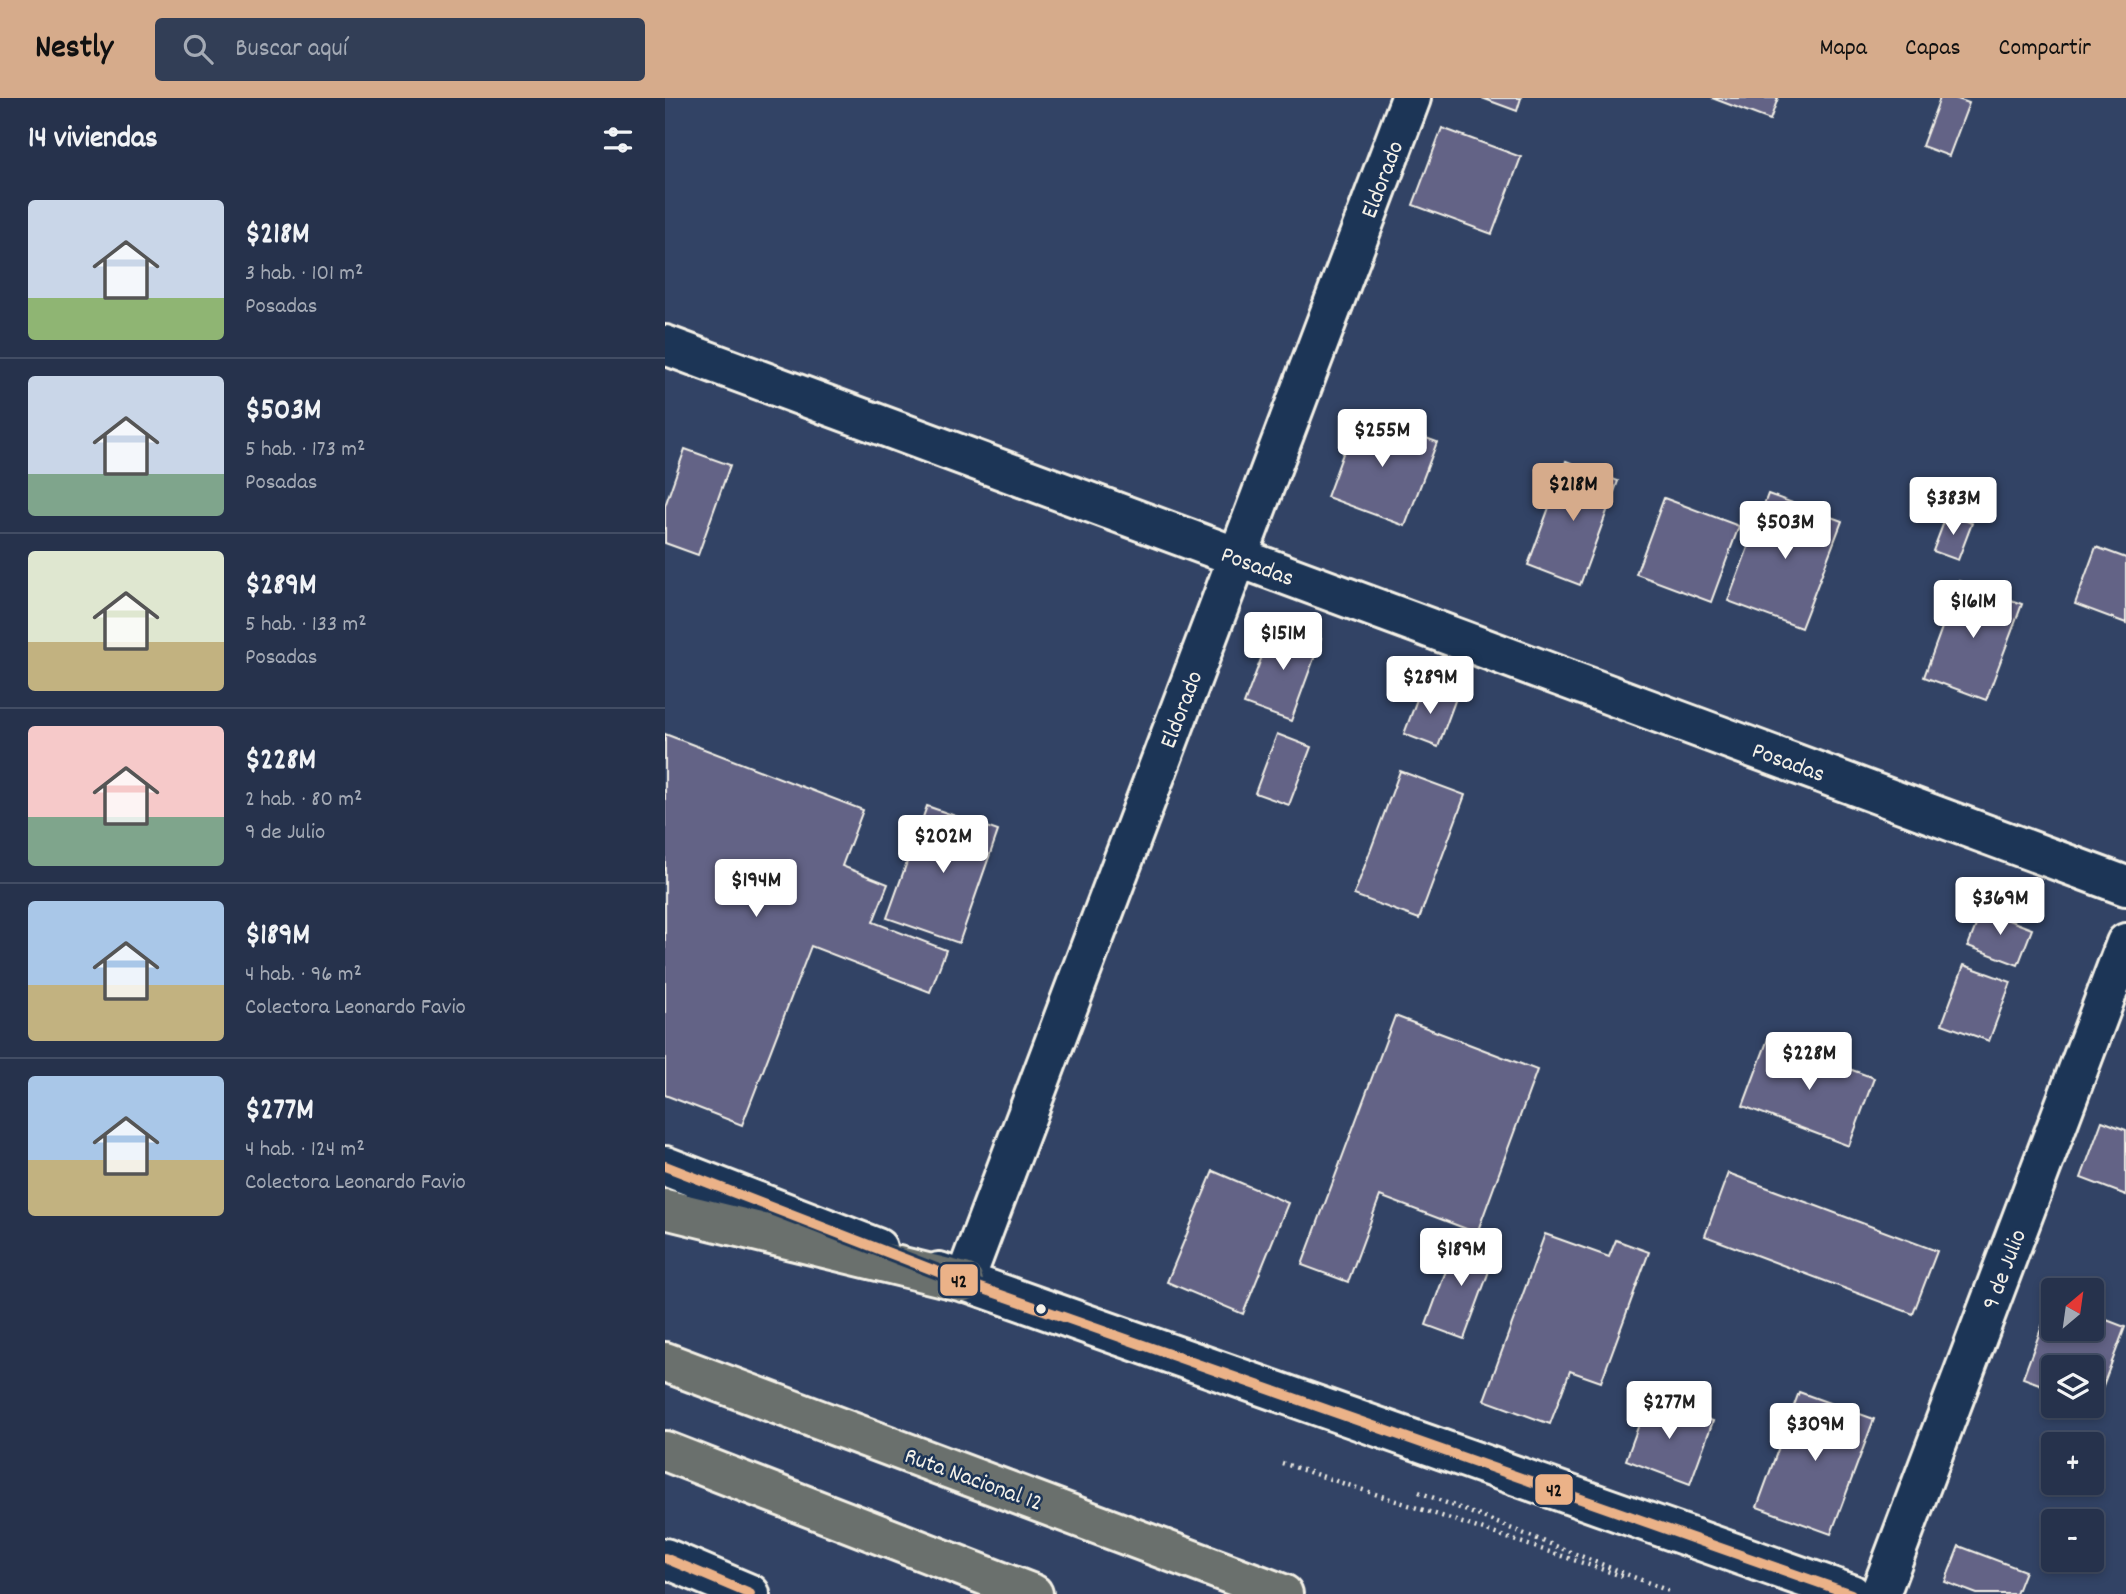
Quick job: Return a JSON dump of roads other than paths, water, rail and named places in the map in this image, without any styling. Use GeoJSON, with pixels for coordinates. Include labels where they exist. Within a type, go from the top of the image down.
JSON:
{"type":"FeatureCollection","features":[{"type":"Feature","properties":{"kind":"highway"},"geometry":{"type":"LineString","coordinates":[[665,1209],[964,1282]]}},
{"type":"Feature","properties":{"kind":"highway","name":"Ruta Nacional 12"},"geometry":{"type":"LineString","coordinates":[[665,1362],[1283,1594]]}},
{"type":"Feature","properties":{"kind":"highway"},"geometry":{"type":"LineString","coordinates":[[665,1451],[1033,1594]]}},
{"type":"Feature","properties":{"kind":"street","name":"Eldorado"},"geometry":{"type":"LineString","coordinates":[[964,1282],[1411,98]]}},
{"type":"Feature","properties":{"kind":"street","name":"Posadas"},"geometry":{"type":"LineString","coordinates":[[665,345],[2126,886]]}},
{"type":"Feature","properties":{"kind":"street","name":"9 de Julio"},"geometry":{"type":"LineString","coordinates":[[1880,1594],[2126,943]]}},
{"type":"Feature","properties":{"kind":"street"},"geometry":{"type":"LineString","coordinates":[[665,1166],[964,1282],[1851,1594]]}},
{"type":"Feature","properties":{"kind":"street"},"geometry":{"type":"LineString","coordinates":[[665,1558],[750,1594]]}}]}
